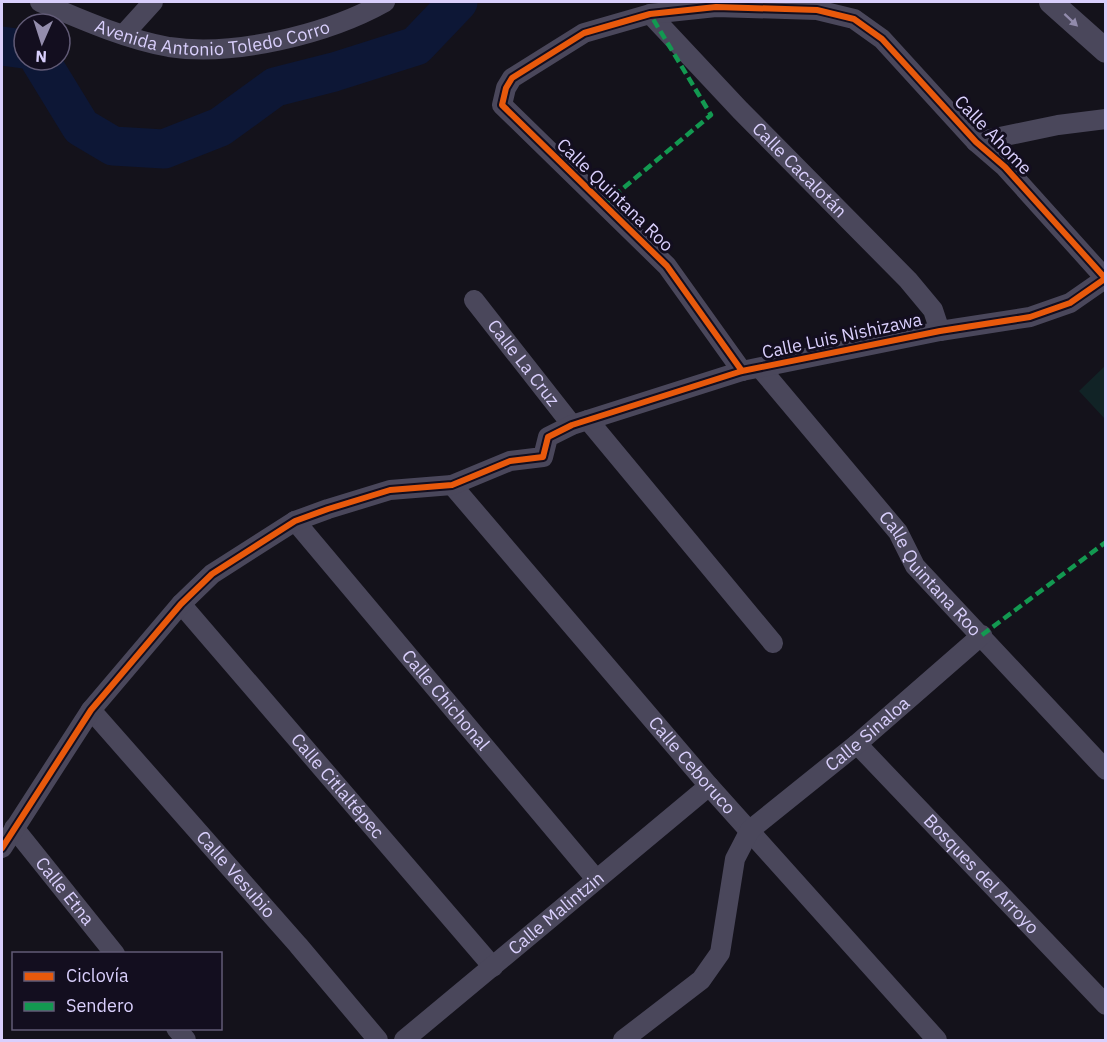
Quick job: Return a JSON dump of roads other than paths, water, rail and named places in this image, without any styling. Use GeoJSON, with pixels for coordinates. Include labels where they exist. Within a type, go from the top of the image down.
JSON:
{"type":"FeatureCollection","features":[{"type":"Feature","properties":{"kind":"street","name":"Avenida Antonio Toledo Corro"},"geometry":{"type":"LineString","coordinates":[[39,2],[124,34],[169,47],[217,49],[267,42],[340,23],[385,2]]}},
{"type":"Feature","properties":{"kind":"street"},"geometry":{"type":"LineString","coordinates":[[124,34],[153,2]]}},
{"type":"Feature","properties":{"kind":"street"},"geometry":{"type":"LineString","coordinates":[[1052,2],[1098,45]]}},
{"type":"Feature","properties":{"kind":"street","name":"Calle Ahome"},"geometry":{"type":"LineString","coordinates":[[650,14],[716,7],[817,10],[854,19],[882,39],[976,142],[1005,167],[1105,278]]}},
{"type":"Feature","properties":{"kind":"street","name":"Calle Quintana Roo"},"geometry":{"type":"LineString","coordinates":[[650,14],[585,33],[528,67],[512,78],[506,88],[502,105],[667,266],[751,370],[898,532],[915,566],[1106,770]]}},
{"type":"Feature","properties":{"kind":"street","name":"Calle Cacalotán"},"geometry":{"type":"LineString","coordinates":[[650,14],[740,110],[908,280],[933,310],[939,331]]}},
{"type":"Feature","properties":{"kind":"street"},"geometry":{"type":"LineString","coordinates":[[976,142],[1058,125],[1106,119]]}},
{"type":"Feature","properties":{"kind":"street","name":"Calle Luis Nishizawa"},"geometry":{"type":"LineString","coordinates":[[452,485],[510,461],[543,457],[548,437],[580,422],[751,370],[939,331],[1030,317],[1070,303],[1105,278]]}},
{"type":"Feature","properties":{"kind":"street","name":"Calle La Cruz"},"geometry":{"type":"LineString","coordinates":[[474,300],[773,643]]}},
{"type":"Feature","properties":{"kind":"street"},"geometry":{"type":"LineString","coordinates":[[2,848],[91,710],[181,604],[212,574],[295,521],[390,490],[452,485]]}},
{"type":"Feature","properties":{"kind":"street","name":"Calle Ceboruco"},"geometry":{"type":"LineString","coordinates":[[452,485],[709,786],[937,1041]]}},
{"type":"Feature","properties":{"kind":"street","name":"Calle Chichonal"},"geometry":{"type":"LineString","coordinates":[[295,521],[596,879]]}},
{"type":"Feature","properties":{"kind":"street","name":"Calle Citlaltépec"},"geometry":{"type":"LineString","coordinates":[[181,604],[493,967]]}},
{"type":"Feature","properties":{"kind":"street","name":"Calle Sinaloa"},"geometry":{"type":"LineString","coordinates":[[750,830],[856,744],[982,635]]}},
{"type":"Feature","properties":{"kind":"street","name":"Calle Vesubio"},"geometry":{"type":"LineString","coordinates":[[91,710],[298,945],[378,1041]]}},
{"type":"Feature","properties":{"kind":"street","name":"Bosques del Arroyo"},"geometry":{"type":"LineString","coordinates":[[856,744],[1106,1005]]}},
{"type":"Feature","properties":{"kind":"street","name":"Calle Malintzin"},"geometry":{"type":"LineString","coordinates":[[404,1041],[709,786]]}},
{"type":"Feature","properties":{"kind":"street","name":"Calle Etna"},"geometry":{"type":"LineString","coordinates":[[14,828],[113,952]]}},
{"type":"Feature","properties":{"kind":"street"},"geometry":{"type":"LineString","coordinates":[[623,1041],[701,980],[711,968],[720,953],[735,859],[750,830]]}},
{"type":"Feature","properties":{"kind":"waterway"},"geometry":{"type":"LineString","coordinates":[[47,72],[81,127],[113,146],[164,149],[220,127],[275,87],[334,72],[416,46],[458,2]]}},
{"type":"Feature","properties":{"kind":"waterway"},"geometry":{"type":"LineString","coordinates":[[2,46],[12,47]]}}]}
